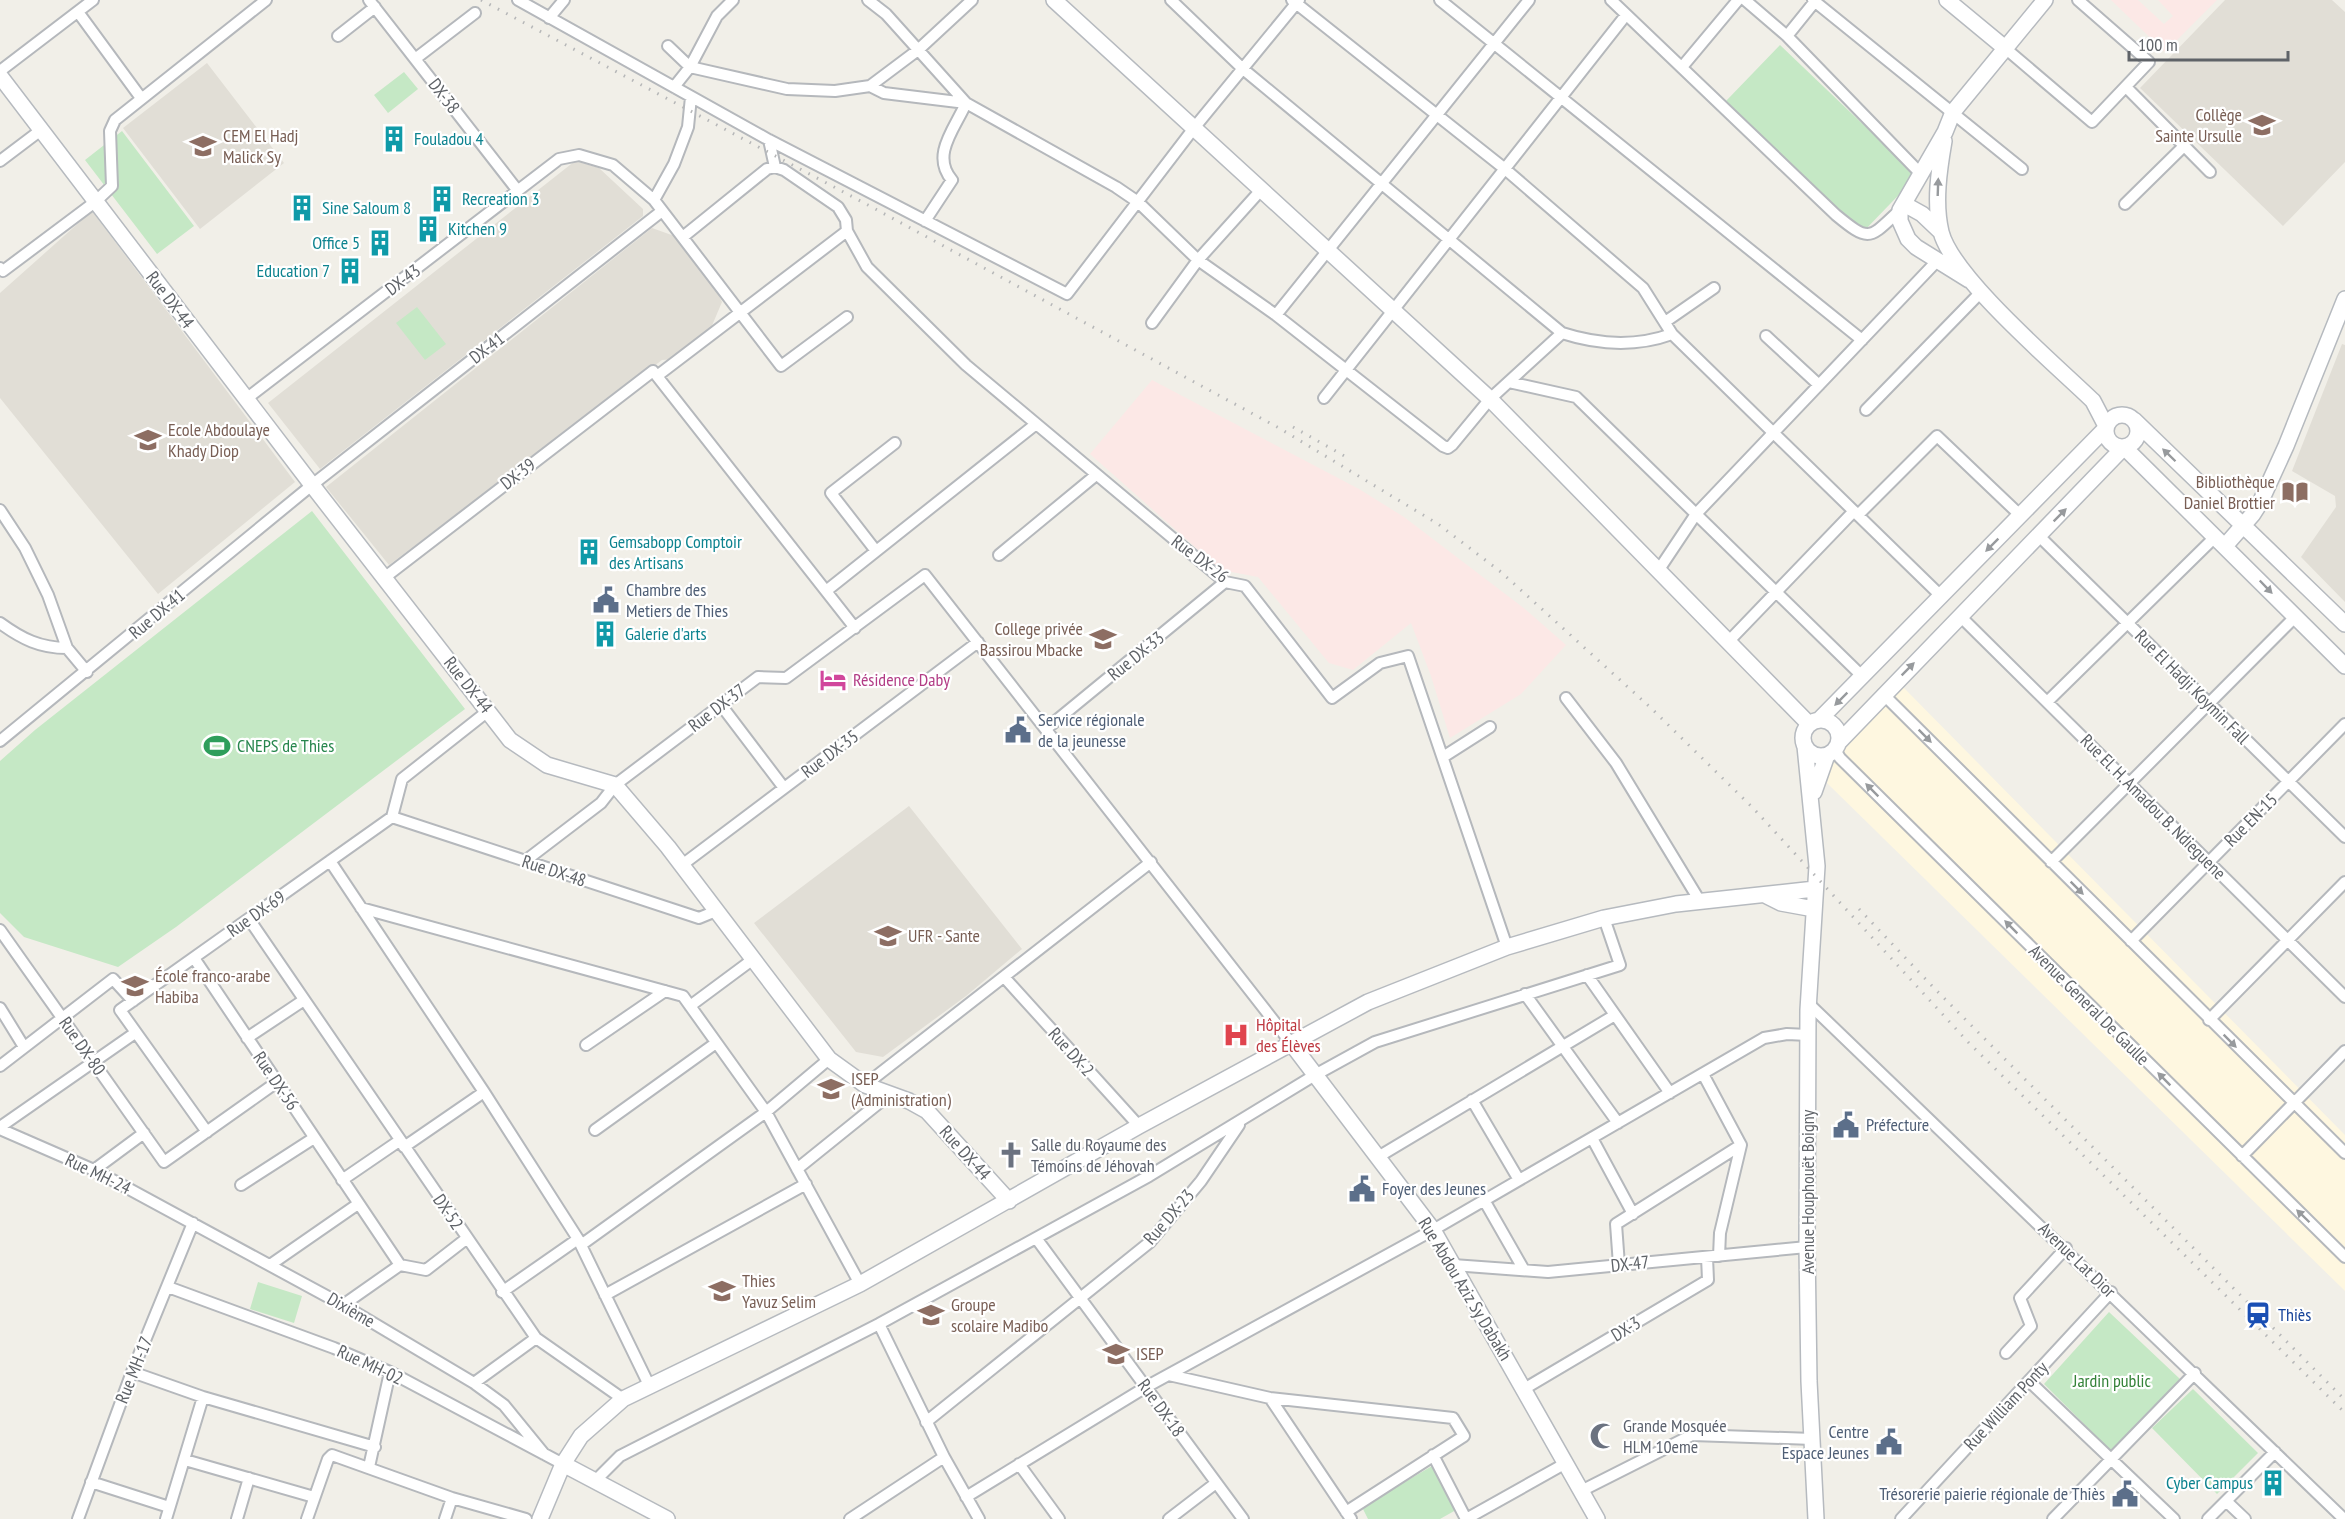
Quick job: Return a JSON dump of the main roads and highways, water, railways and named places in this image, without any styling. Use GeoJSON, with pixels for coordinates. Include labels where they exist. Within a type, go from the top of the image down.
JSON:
{"type":"FeatureCollection","features":[{"type":"Feature","properties":{"kind":"main road"},"geometry":{"type":"LineString","coordinates":[[1054,0],[1067,6],[1194,128],[1395,309],[1490,399],[1728,642],[1814,722],[1835,726],[1834,749]]}},
{"type":"Feature","properties":{"kind":"main road"},"geometry":{"type":"LineString","coordinates":[[1947,0],[2005,48]]}},
{"type":"Feature","properties":{"kind":"main road"},"geometry":{"type":"LineString","coordinates":[[1969,280],[1937,261],[1908,239],[1900,221],[1902,207],[1945,132],[1953,112],[2045,0]]}},
{"type":"Feature","properties":{"kind":"main road","name":"Rue DX-44"},"geometry":{"type":"LineString","coordinates":[[0,76],[510,740],[547,765],[615,785],[682,865],[829,1059],[865,1085],[927,1111],[1009,1201]]}},
{"type":"Feature","properties":{"kind":"main road"},"geometry":{"type":"LineString","coordinates":[[1945,132],[1938,190],[1941,232],[1948,250],[1969,280],[2093,402],[2106,427],[2110,442],[2124,447],[2345,666]]}},
{"type":"Feature","properties":{"kind":"main road"},"geometry":{"type":"LineString","coordinates":[[1902,207],[1922,214],[1941,232]]}},
{"type":"Feature","properties":{"kind":"main road"},"geometry":{"type":"LineString","coordinates":[[2225,546],[2246,530],[2286,446],[2345,299]]}},
{"type":"Feature","properties":{"kind":"main road"},"geometry":{"type":"LineString","coordinates":[[2093,402],[2128,417],[2345,624]]}},
{"type":"Feature","properties":{"kind":"main road"},"geometry":{"type":"LineString","coordinates":[[1834,749],[1817,755],[1805,746],[1804,735],[1814,722],[1863,676],[2021,516],[2113,417],[2128,417]]}},
{"type":"Feature","properties":{"kind":"main road"},"geometry":{"type":"LineString","coordinates":[[1813,798],[1834,749],[1883,694],[2124,447],[2133,443],[2138,434],[2128,417]]}},
{"type":"Feature","properties":{"kind":"main road","name":"Avenue Houphouët Boigny"},"geometry":{"type":"LineString","coordinates":[[1805,746],[1813,798],[1817,866],[1808,1003],[1807,1247],[1816,1519]]}},
{"type":"Feature","properties":{"kind":"main road"},"geometry":{"type":"LineString","coordinates":[[540,1519],[563,1464],[581,1437],[623,1399],[860,1284],[1139,1126],[1368,1002],[1508,947],[1604,918],[1676,904],[1767,896],[1780,891],[1815,889]]}},
{"type":"Feature","properties":{"kind":"main road"},"geometry":{"type":"LineString","coordinates":[[1767,896],[1780,903],[1814,909]]}},
{"type":"Feature","properties":{"kind":"main road","name":"Rue Abdou Aziz Sy Dabakh"},"geometry":{"type":"LineString","coordinates":[[1291,1044],[1433,1230],[1597,1519]]}},
{"type":"Feature","properties":{"kind":"main road"},"geometry":{"type":"LineString","coordinates":[[563,1464],[663,1518]]}},
{"type":"Feature","properties":{"kind":"railway"},"geometry":{"type":"LineString","coordinates":[[481,0],[868,205],[1279,428],[1438,524],[1501,572],[1652,709],[1754,809],[1968,1042],[2345,1413]]}},
{"type":"Feature","properties":{"kind":"railway"},"geometry":{"type":"LineString","coordinates":[[1293,427],[1348,458]]}},
{"type":"Feature","properties":{"kind":"railway"},"geometry":{"type":"LineString","coordinates":[[1859,909],[1934,988],[2345,1400]]}},
{"type":"Feature","properties":{"kind":"place","name":"Collège Sainte Ursulle"},"geometry":{"type":"Point","coordinates":[2262,125]}},
{"type":"Feature","properties":{"kind":"place","name":"Fouladou 4"},"geometry":{"type":"Point","coordinates":[394,139]}},
{"type":"Feature","properties":{"kind":"place","name":"CEM El Hadj Malick Sy"},"geometry":{"type":"Point","coordinates":[203,146]}},
{"type":"Feature","properties":{"kind":"place","name":"Recreation 3"},"geometry":{"type":"Point","coordinates":[442,199]}},
{"type":"Feature","properties":{"kind":"place","name":"Sine Saloum 8"},"geometry":{"type":"Point","coordinates":[302,208]}},
{"type":"Feature","properties":{"kind":"place","name":"Kitchen 9"},"geometry":{"type":"Point","coordinates":[428,229]}},
{"type":"Feature","properties":{"kind":"place","name":"Office 5"},"geometry":{"type":"Point","coordinates":[380,243]}},
{"type":"Feature","properties":{"kind":"place","name":"Education 7"},"geometry":{"type":"Point","coordinates":[350,271]}},
{"type":"Feature","properties":{"kind":"place","name":"Ecole Abdoulaye Khady Diop"},"geometry":{"type":"Point","coordinates":[148,440]}},
{"type":"Feature","properties":{"kind":"place","name":"Bibliothèque Daniel Brottier"},"geometry":{"type":"Point","coordinates":[2295,492]}},
{"type":"Feature","properties":{"kind":"place","name":"Gemsabopp Comptoir des Artisans"},"geometry":{"type":"Point","coordinates":[589,552]}},
{"type":"Feature","properties":{"kind":"place","name":"Chambre des Metiers de Thies"},"geometry":{"type":"Point","coordinates":[606,600]}},
{"type":"Feature","properties":{"kind":"place","name":"Galerie d'arts"},"geometry":{"type":"Point","coordinates":[605,634]}},
{"type":"Feature","properties":{"kind":"place","name":"College privée Bassirou Mbacke"},"geometry":{"type":"Point","coordinates":[1103,639]}},
{"type":"Feature","properties":{"kind":"place","name":"Résidence Daby"},"geometry":{"type":"Point","coordinates":[833,680]}},
{"type":"Feature","properties":{"kind":"place","name":"Service régionale de la jeunesse"},"geometry":{"type":"Point","coordinates":[1018,730]}},
{"type":"Feature","properties":{"kind":"place","name":"CNEPS de Thies"},"geometry":{"type":"Point","coordinates":[217,746]}},
{"type":"Feature","properties":{"kind":"place","name":"UFR - Sante"},"geometry":{"type":"Point","coordinates":[888,936]}},
{"type":"Feature","properties":{"kind":"place","name":"École franco-arabe Habiba"},"geometry":{"type":"Point","coordinates":[135,986]}},
{"type":"Feature","properties":{"kind":"place","name":"Hôpital des Élèves"},"geometry":{"type":"Point","coordinates":[1236,1035]}},
{"type":"Feature","properties":{"kind":"place","name":"ISEP (Administration)"},"geometry":{"type":"Point","coordinates":[831,1089]}},
{"type":"Feature","properties":{"kind":"place","name":"Préfecture"},"geometry":{"type":"Point","coordinates":[1846,1125]}},
{"type":"Feature","properties":{"kind":"place","name":"Salle du Royaume des Témoins de Jéhovah"},"geometry":{"type":"Point","coordinates":[1011,1155]}},
{"type":"Feature","properties":{"kind":"place","name":"Foyer des Jeunes"},"geometry":{"type":"Point","coordinates":[1362,1189]}},
{"type":"Feature","properties":{"kind":"place","name":"Thies Yavuz Selim"},"geometry":{"type":"Point","coordinates":[722,1291]}},
{"type":"Feature","properties":{"kind":"place","name":"Groupe scolaire Madibo"},"geometry":{"type":"Point","coordinates":[931,1315]}},
{"type":"Feature","properties":{"kind":"place","name":"Thiès"},"geometry":{"type":"Point","coordinates":[2258,1315]}},
{"type":"Feature","properties":{"kind":"place","name":"ISEP"},"geometry":{"type":"Point","coordinates":[1116,1354]}},
{"type":"Feature","properties":{"kind":"place","name":"Grande Mosquée HLM 10eme"},"geometry":{"type":"Point","coordinates":[1603,1436]}},
{"type":"Feature","properties":{"kind":"place","name":"Centre Espace Jeunes"},"geometry":{"type":"Point","coordinates":[1889,1442]}},
{"type":"Feature","properties":{"kind":"place","name":"Cyber Campus"},"geometry":{"type":"Point","coordinates":[2273,1483]}},
{"type":"Feature","properties":{"kind":"place","name":"Trésorerie paierie régionale de Thiès"},"geometry":{"type":"Point","coordinates":[2125,1494]}},
{"type":"Feature","properties":{"kind":"park label","name":"Jardin public"},"geometry":{"type":"Point","coordinates":[2112,1381]}}]}
